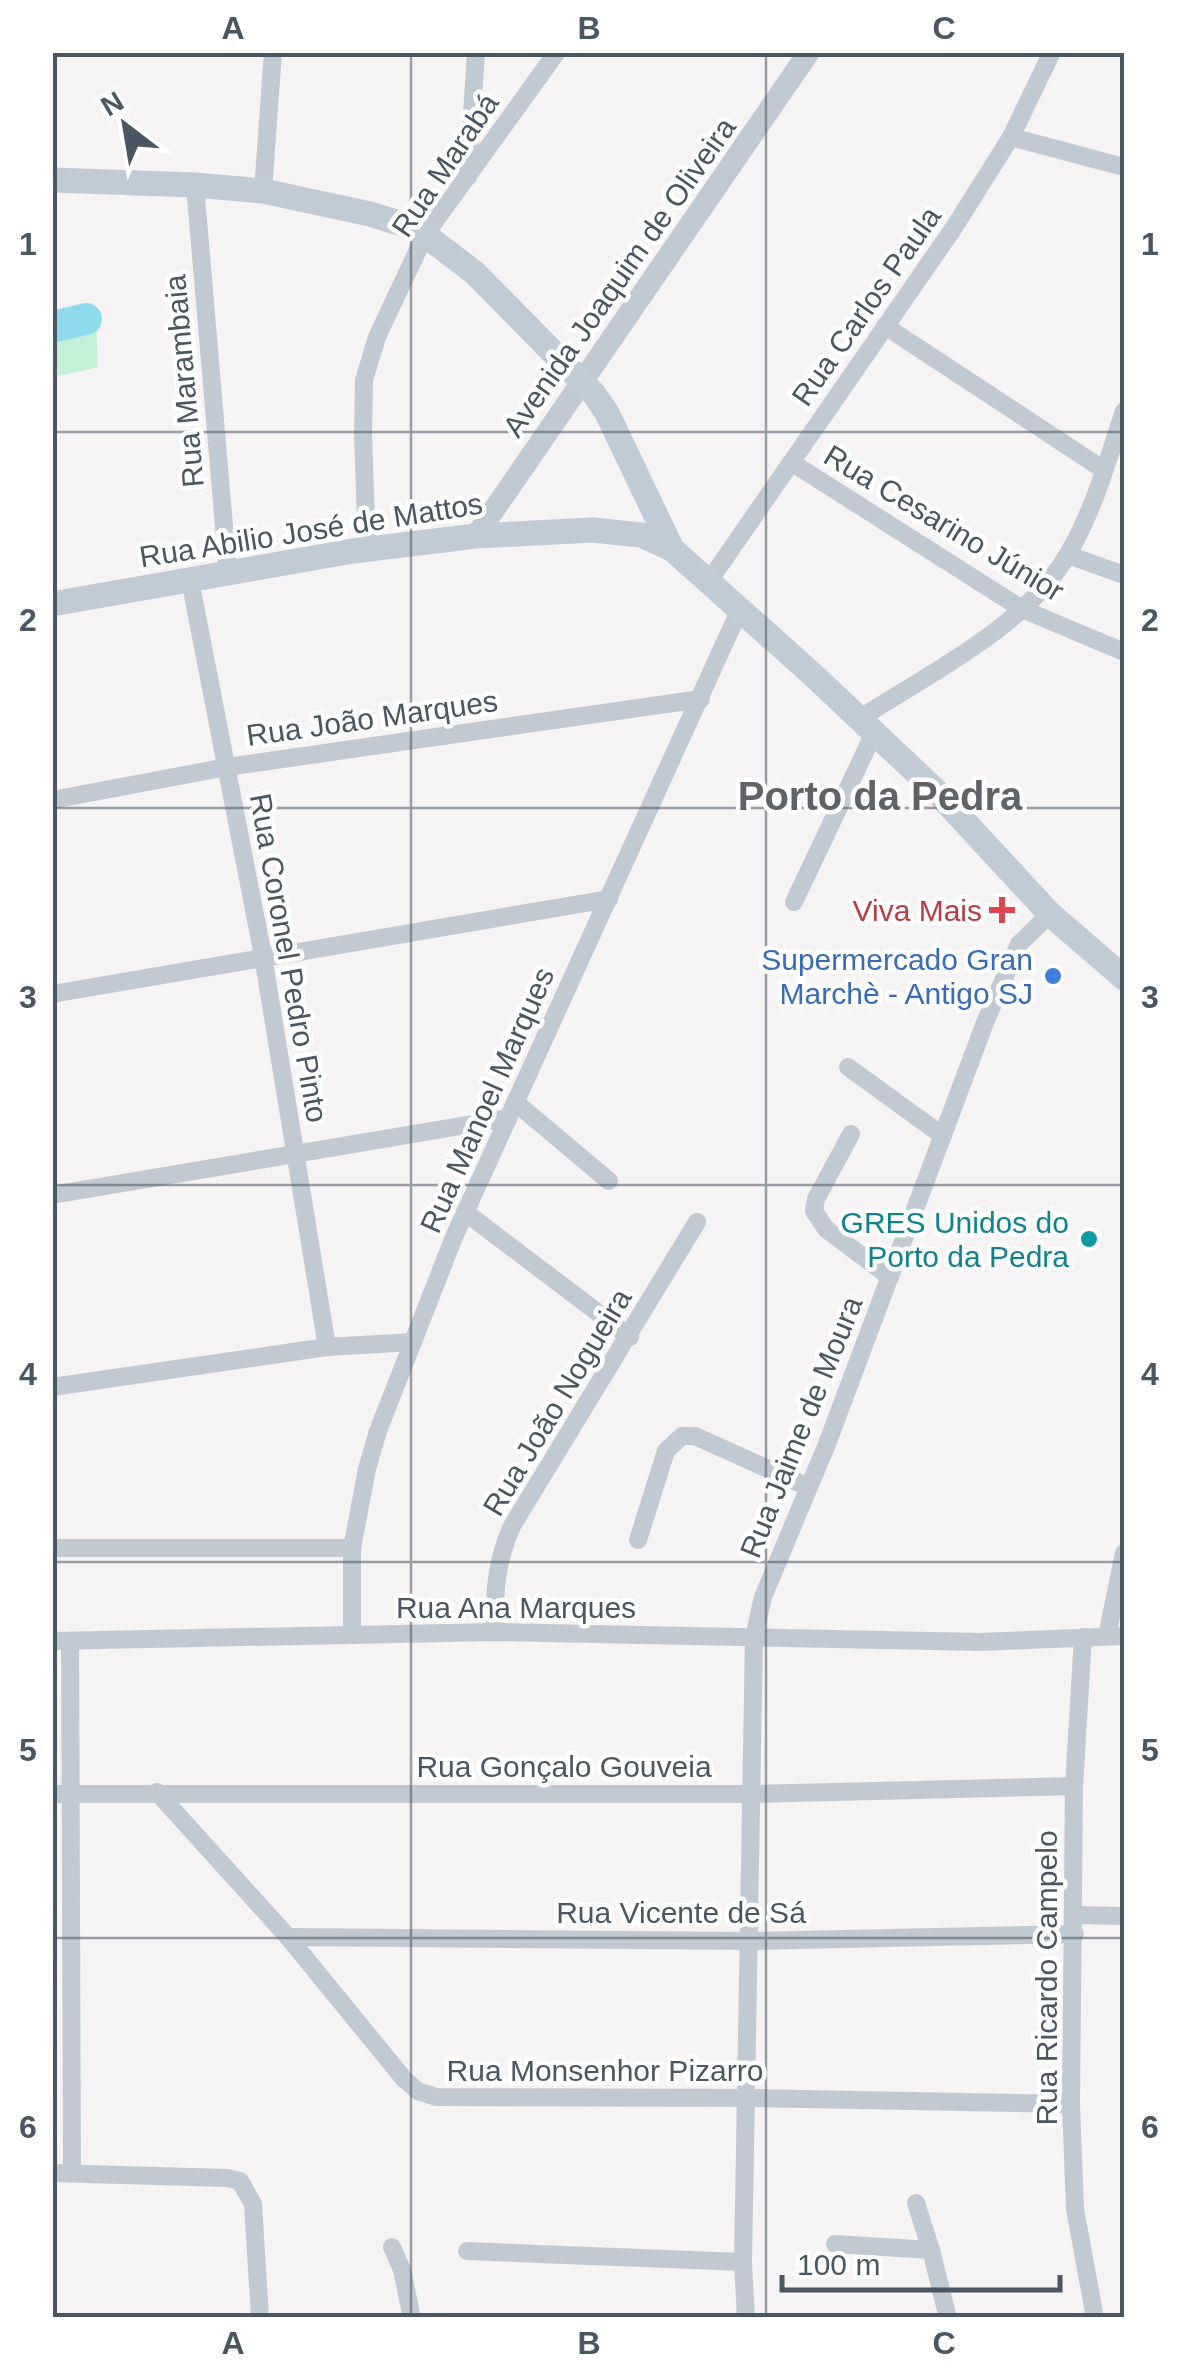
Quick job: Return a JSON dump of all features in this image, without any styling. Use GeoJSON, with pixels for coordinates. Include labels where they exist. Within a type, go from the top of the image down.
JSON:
{"type":"FeatureCollection","features":[{"type":"Feature","properties":{"kind":"main road"},"geometry":{"type":"LineString","coordinates":[[52,180],[262,191],[370,214],[425,234],[475,273],[584,381],[608,414],[672,549]]}},
{"type":"Feature","properties":{"kind":"main road","name":"Rua Abilio José de Mattos"},"geometry":{"type":"LineString","coordinates":[[52,604],[366,549],[476,536],[620,531],[641,536],[672,549],[710,581],[934,790],[1050,914],[1124,978]]}},
{"type":"Feature","properties":{"kind":"street"},"geometry":{"type":"LineString","coordinates":[[262,191],[272,52]]}},
{"type":"Feature","properties":{"kind":"street"},"geometry":{"type":"LineString","coordinates":[[468,177],[476,52]]}},
{"type":"Feature","properties":{"kind":"street","name":"Rua Marabá"},"geometry":{"type":"LineString","coordinates":[[366,549],[364,380],[377,337],[425,234],[557,52]]}},
{"type":"Feature","properties":{"kind":"street","name":"Avenida Joaquim de Oliveira"},"geometry":{"type":"LineString","coordinates":[[476,536],[809,52]]}},
{"type":"Feature","properties":{"kind":"street","name":"Rua Carlos Paula"},"geometry":{"type":"LineString","coordinates":[[710,581],[1011,138],[1052,52]]}},
{"type":"Feature","properties":{"kind":"street"},"geometry":{"type":"LineString","coordinates":[[1011,138],[1124,167]]}},
{"type":"Feature","properties":{"kind":"street","name":"Rua Marambaia"},"geometry":{"type":"LineString","coordinates":[[195,185],[228,573]]}},
{"type":"Feature","properties":{"kind":"street"},"geometry":{"type":"LineString","coordinates":[[885,326],[1104,470]]}},
{"type":"Feature","properties":{"kind":"street"},"geometry":{"type":"LineString","coordinates":[[794,902],[867,726],[1022,609],[1068,556],[1124,411]]}},
{"type":"Feature","properties":{"kind":"street","name":"Rua Cesarino Júnior"},"geometry":{"type":"LineString","coordinates":[[791,462],[1022,609],[1124,652]]}},
{"type":"Feature","properties":{"kind":"street"},"geometry":{"type":"LineString","coordinates":[[1068,556],[1124,576]]}},
{"type":"Feature","properties":{"kind":"street","name":"Rua Coronel Pedro Pinto"},"geometry":{"type":"LineString","coordinates":[[190,580],[263,956],[327,1347]]}},
{"type":"Feature","properties":{"kind":"street","name":"Rua Manoel Marques"},"geometry":{"type":"LineString","coordinates":[[352,1634],[352,1548],[378,1432],[465,1212],[740,609]]}},
{"type":"Feature","properties":{"kind":"street","name":"Rua João Marques"},"geometry":{"type":"LineString","coordinates":[[52,800],[228,766],[701,699]]}},
{"type":"Feature","properties":{"kind":"street"},"geometry":{"type":"LineString","coordinates":[[52,994],[609,898]]}},
{"type":"Feature","properties":{"kind":"street","name":"Rua Jaime de Moura"},"geometry":{"type":"LineString","coordinates":[[746,2318],[754,1637],[764,1598],[986,1020],[1019,944],[1050,914]]}},
{"type":"Feature","properties":{"kind":"street"},"geometry":{"type":"LineString","coordinates":[[848,1067],[943,1136]]}},
{"type":"Feature","properties":{"kind":"street"},"geometry":{"type":"LineString","coordinates":[[52,1195],[512,1110],[609,1181]]}},
{"type":"Feature","properties":{"kind":"street"},"geometry":{"type":"LineString","coordinates":[[851,1134],[816,1199],[814,1211],[826,1229],[890,1277]]}},
{"type":"Feature","properties":{"kind":"street"},"geometry":{"type":"LineString","coordinates":[[465,1212],[630,1337]]}},
{"type":"Feature","properties":{"kind":"street","name":"Rua João Nogueira"},"geometry":{"type":"LineString","coordinates":[[495,1632],[494,1585],[499,1554],[512,1526],[698,1222]]}},
{"type":"Feature","properties":{"kind":"street"},"geometry":{"type":"LineString","coordinates":[[52,1386],[327,1347],[413,1342]]}},
{"type":"Feature","properties":{"kind":"street"},"geometry":{"type":"LineString","coordinates":[[638,1540],[666,1451],[682,1436],[694,1436],[808,1488]]}},
{"type":"Feature","properties":{"kind":"street"},"geometry":{"type":"LineString","coordinates":[[52,1548],[352,1548]]}},
{"type":"Feature","properties":{"kind":"street"},"geometry":{"type":"LineString","coordinates":[[1116,1636],[1124,1553]]}},
{"type":"Feature","properties":{"kind":"street","name":"Rua Ana Marques"},"geometry":{"type":"LineString","coordinates":[[61,1641],[495,1632],[979,1642],[1116,1636]]}},
{"type":"Feature","properties":{"kind":"street","name":"Rua Ricardo Campelo"},"geometry":{"type":"LineString","coordinates":[[1083,1636],[1074,1786],[1071,2104],[1076,2209],[1095,2318]]}},
{"type":"Feature","properties":{"kind":"street"},"geometry":{"type":"LineString","coordinates":[[61,1641],[73,1794],[72,2172]]}},
{"type":"Feature","properties":{"kind":"street","name":"Rua Gonçalo Gouveia"},"geometry":{"type":"LineString","coordinates":[[52,1794],[753,1794],[1074,1786]]}},
{"type":"Feature","properties":{"kind":"street","name":"Rua Monsenhor Pizarro"},"geometry":{"type":"LineString","coordinates":[[156,1792],[288,1937],[404,2079],[418,2091],[436,2098],[1071,2104]]}},
{"type":"Feature","properties":{"kind":"street","name":"Rua Vicente de Sá"},"geometry":{"type":"LineString","coordinates":[[288,1937],[750,1942],[1075,1925],[1124,1916]]}},
{"type":"Feature","properties":{"kind":"street"},"geometry":{"type":"LineString","coordinates":[[52,2173],[228,2178],[246,2187],[253,2204],[260,2318]]}},
{"type":"Feature","properties":{"kind":"street"},"geometry":{"type":"LineString","coordinates":[[916,2203],[948,2318]]}},
{"type":"Feature","properties":{"kind":"street"},"geometry":{"type":"LineString","coordinates":[[834,2244],[930,2250]]}},
{"type":"Feature","properties":{"kind":"street"},"geometry":{"type":"LineString","coordinates":[[392,2247],[412,2318]]}},
{"type":"Feature","properties":{"kind":"street"},"geometry":{"type":"LineString","coordinates":[[467,2251],[744,2262]]}},
{"type":"Feature","properties":{"kind":"green space"},"geometry":{"type":"Polygon","coordinates":[[[69,310],[96,319],[98,367],[53,375],[53,312],[69,310]]]}},
{"type":"Feature","properties":{"kind":"waterway"},"geometry":{"type":"LineString","coordinates":[[52,327],[86,319]]}},
{"type":"Feature","properties":{"kind":"place","name":"Viva Mais"},"geometry":{"type":"Point","coordinates":[1002,910]}},
{"type":"Feature","properties":{"kind":"place","name":"Supermercado Gran Marchè - Antigo SJ"},"geometry":{"type":"Point","coordinates":[1053,976]}},
{"type":"Feature","properties":{"kind":"place","name":"GRES Unidos do Porto da Pedra"},"geometry":{"type":"Point","coordinates":[1089,1239]}},
{"type":"Feature","properties":{"kind":"district","name":"Porto da Pedra"},"geometry":{"type":"Point","coordinates":[880,796]}}]}
